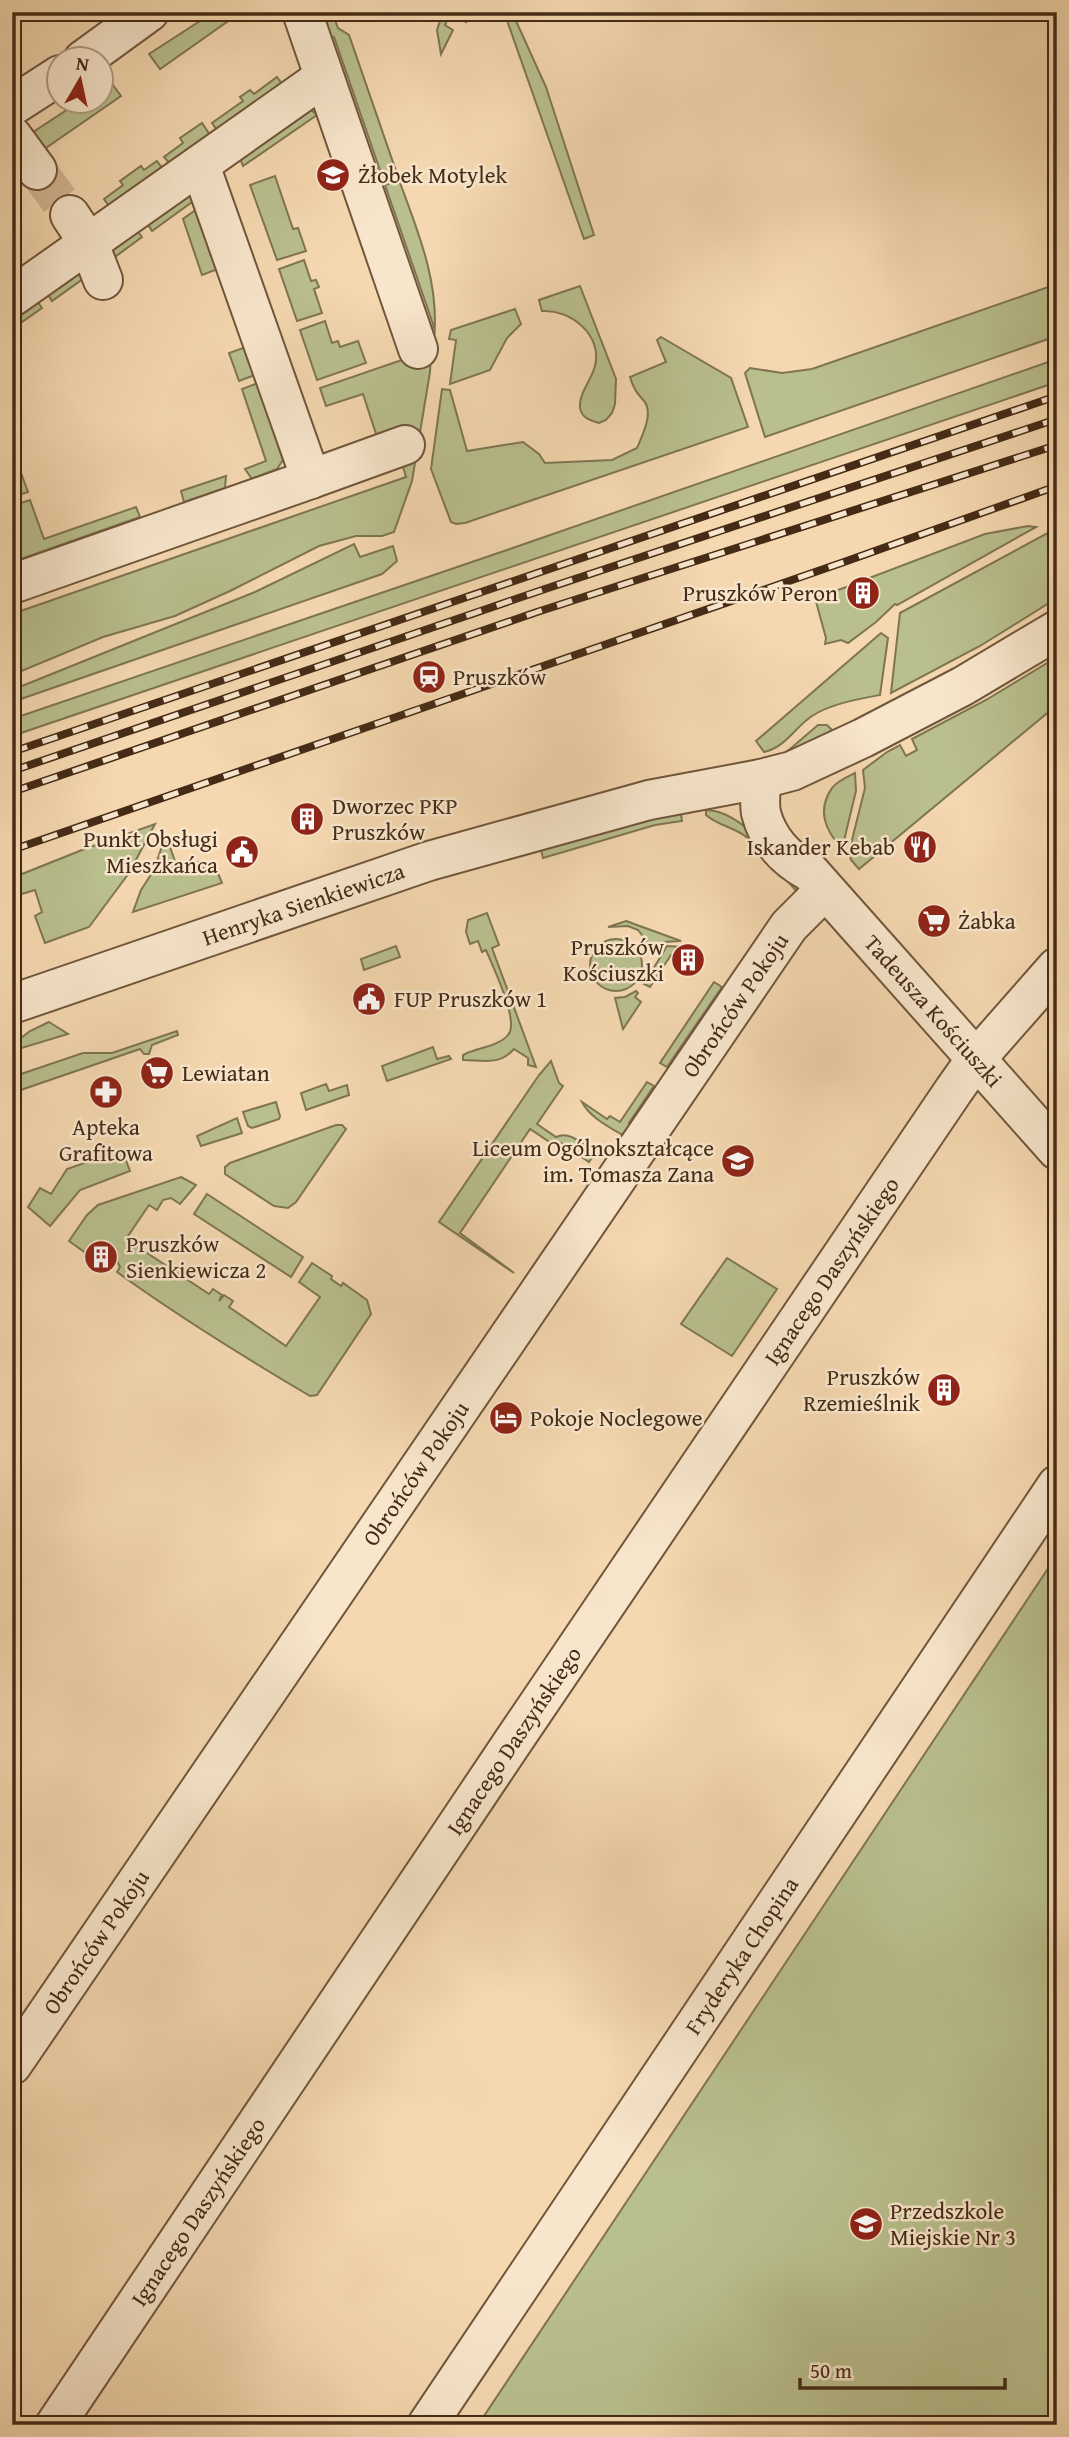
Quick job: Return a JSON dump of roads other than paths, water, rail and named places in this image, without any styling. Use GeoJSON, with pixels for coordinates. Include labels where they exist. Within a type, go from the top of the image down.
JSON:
{"type":"FeatureCollection","features":[{"type":"Feature","properties":{"kind":"street"},"geometry":{"type":"LineString","coordinates":[[102,46],[149,12]]}},
{"type":"Feature","properties":{"kind":"street"},"geometry":{"type":"LineString","coordinates":[[302,12],[418,349]]}},
{"type":"Feature","properties":{"kind":"street"},"geometry":{"type":"LineString","coordinates":[[12,297],[79,229],[200,165],[324,76]]}},
{"type":"Feature","properties":{"kind":"street"},"geometry":{"type":"LineString","coordinates":[[12,106],[46,84]]}},
{"type":"Feature","properties":{"kind":"street"},"geometry":{"type":"LineString","coordinates":[[12,136],[37,170]]}},
{"type":"Feature","properties":{"kind":"street"},"geometry":{"type":"LineString","coordinates":[[200,165],[311,479]]}},
{"type":"Feature","properties":{"kind":"street"},"geometry":{"type":"LineString","coordinates":[[79,229],[103,281]]}},
{"type":"Feature","properties":{"kind":"street"},"geometry":{"type":"LineString","coordinates":[[12,584],[405,445]]}},
{"type":"Feature","properties":{"kind":"street","name":"Henryka Sienkiewicza"},"geometry":{"type":"LineString","coordinates":[[12,1004],[429,861],[649,800],[792,771],[963,687],[1057,630]]}},
{"type":"Feature","properties":{"kind":"street","name":"Tadeusza Kościuszki"},"geometry":{"type":"LineString","coordinates":[[761,779],[761,811],[770,835],[790,861],[818,881],[1057,1150]]}},
{"type":"Feature","properties":{"kind":"street","name":"Obrońców Pokoju"},"geometry":{"type":"LineString","coordinates":[[12,2065],[818,881]]}},
{"type":"Feature","properties":{"kind":"street","name":"Ignacego Daszyńskiego"},"geometry":{"type":"LineString","coordinates":[[55,2425],[514,1740],[976,1059],[1057,967]]}},
{"type":"Feature","properties":{"kind":"street","name":"Fryderyka Chopina"},"geometry":{"type":"LineString","coordinates":[[427,2425],[1057,1485]]}},
{"type":"Feature","properties":{"kind":"tunnel"},"geometry":{"type":"LineString","coordinates":[[37,170],[70,215]]}},
{"type":"Feature","properties":{"kind":"railway"},"geometry":{"type":"LineString","coordinates":[[12,752],[1057,396]]}},
{"type":"Feature","properties":{"kind":"railway"},"geometry":{"type":"LineString","coordinates":[[12,771],[545,589],[1057,419]]}},
{"type":"Feature","properties":{"kind":"railway"},"geometry":{"type":"LineString","coordinates":[[12,792],[537,612],[1057,445]]}},
{"type":"Feature","properties":{"kind":"railway"},"geometry":{"type":"LineString","coordinates":[[12,850],[1057,486]]}},
{"type":"Feature","properties":{"kind":"place","name":"Żłobek Motylek"},"geometry":{"type":"Point","coordinates":[333,175]}},
{"type":"Feature","properties":{"kind":"place","name":"Pruszków Peron"},"geometry":{"type":"Point","coordinates":[863,593]}},
{"type":"Feature","properties":{"kind":"place","name":"Pruszków"},"geometry":{"type":"Point","coordinates":[429,677]}},
{"type":"Feature","properties":{"kind":"place","name":"Dworzec PKP Pruszków"},"geometry":{"type":"Point","coordinates":[307,819]}},
{"type":"Feature","properties":{"kind":"place","name":"Iskander Kebab"},"geometry":{"type":"Point","coordinates":[920,847]}},
{"type":"Feature","properties":{"kind":"place","name":"Punkt Obsługi Mieszkańca"},"geometry":{"type":"Point","coordinates":[242,852]}},
{"type":"Feature","properties":{"kind":"place","name":"Żabka"},"geometry":{"type":"Point","coordinates":[934,921]}},
{"type":"Feature","properties":{"kind":"place","name":"Pruszków Kościuszki"},"geometry":{"type":"Point","coordinates":[688,960]}},
{"type":"Feature","properties":{"kind":"place","name":"FUP Pruszków 1"},"geometry":{"type":"Point","coordinates":[369,999]}},
{"type":"Feature","properties":{"kind":"place","name":"Lewiatan"},"geometry":{"type":"Point","coordinates":[157,1073]}},
{"type":"Feature","properties":{"kind":"place","name":"Apteka Grafitowa"},"geometry":{"type":"Point","coordinates":[106,1092]}},
{"type":"Feature","properties":{"kind":"place","name":"Liceum Ogólnokształcące im. Tomasza Zana"},"geometry":{"type":"Point","coordinates":[738,1161]}},
{"type":"Feature","properties":{"kind":"place","name":"Pruszków Sienkiewicza 2"},"geometry":{"type":"Point","coordinates":[101,1257]}},
{"type":"Feature","properties":{"kind":"place","name":"Pruszków Rzemieślnik"},"geometry":{"type":"Point","coordinates":[944,1390]}},
{"type":"Feature","properties":{"kind":"place","name":"Pokoje Noclegowe"},"geometry":{"type":"Point","coordinates":[506,1418]}},
{"type":"Feature","properties":{"kind":"place","name":"Przedszkole Miejskie Nr 3"},"geometry":{"type":"Point","coordinates":[866,2224]}}]}
